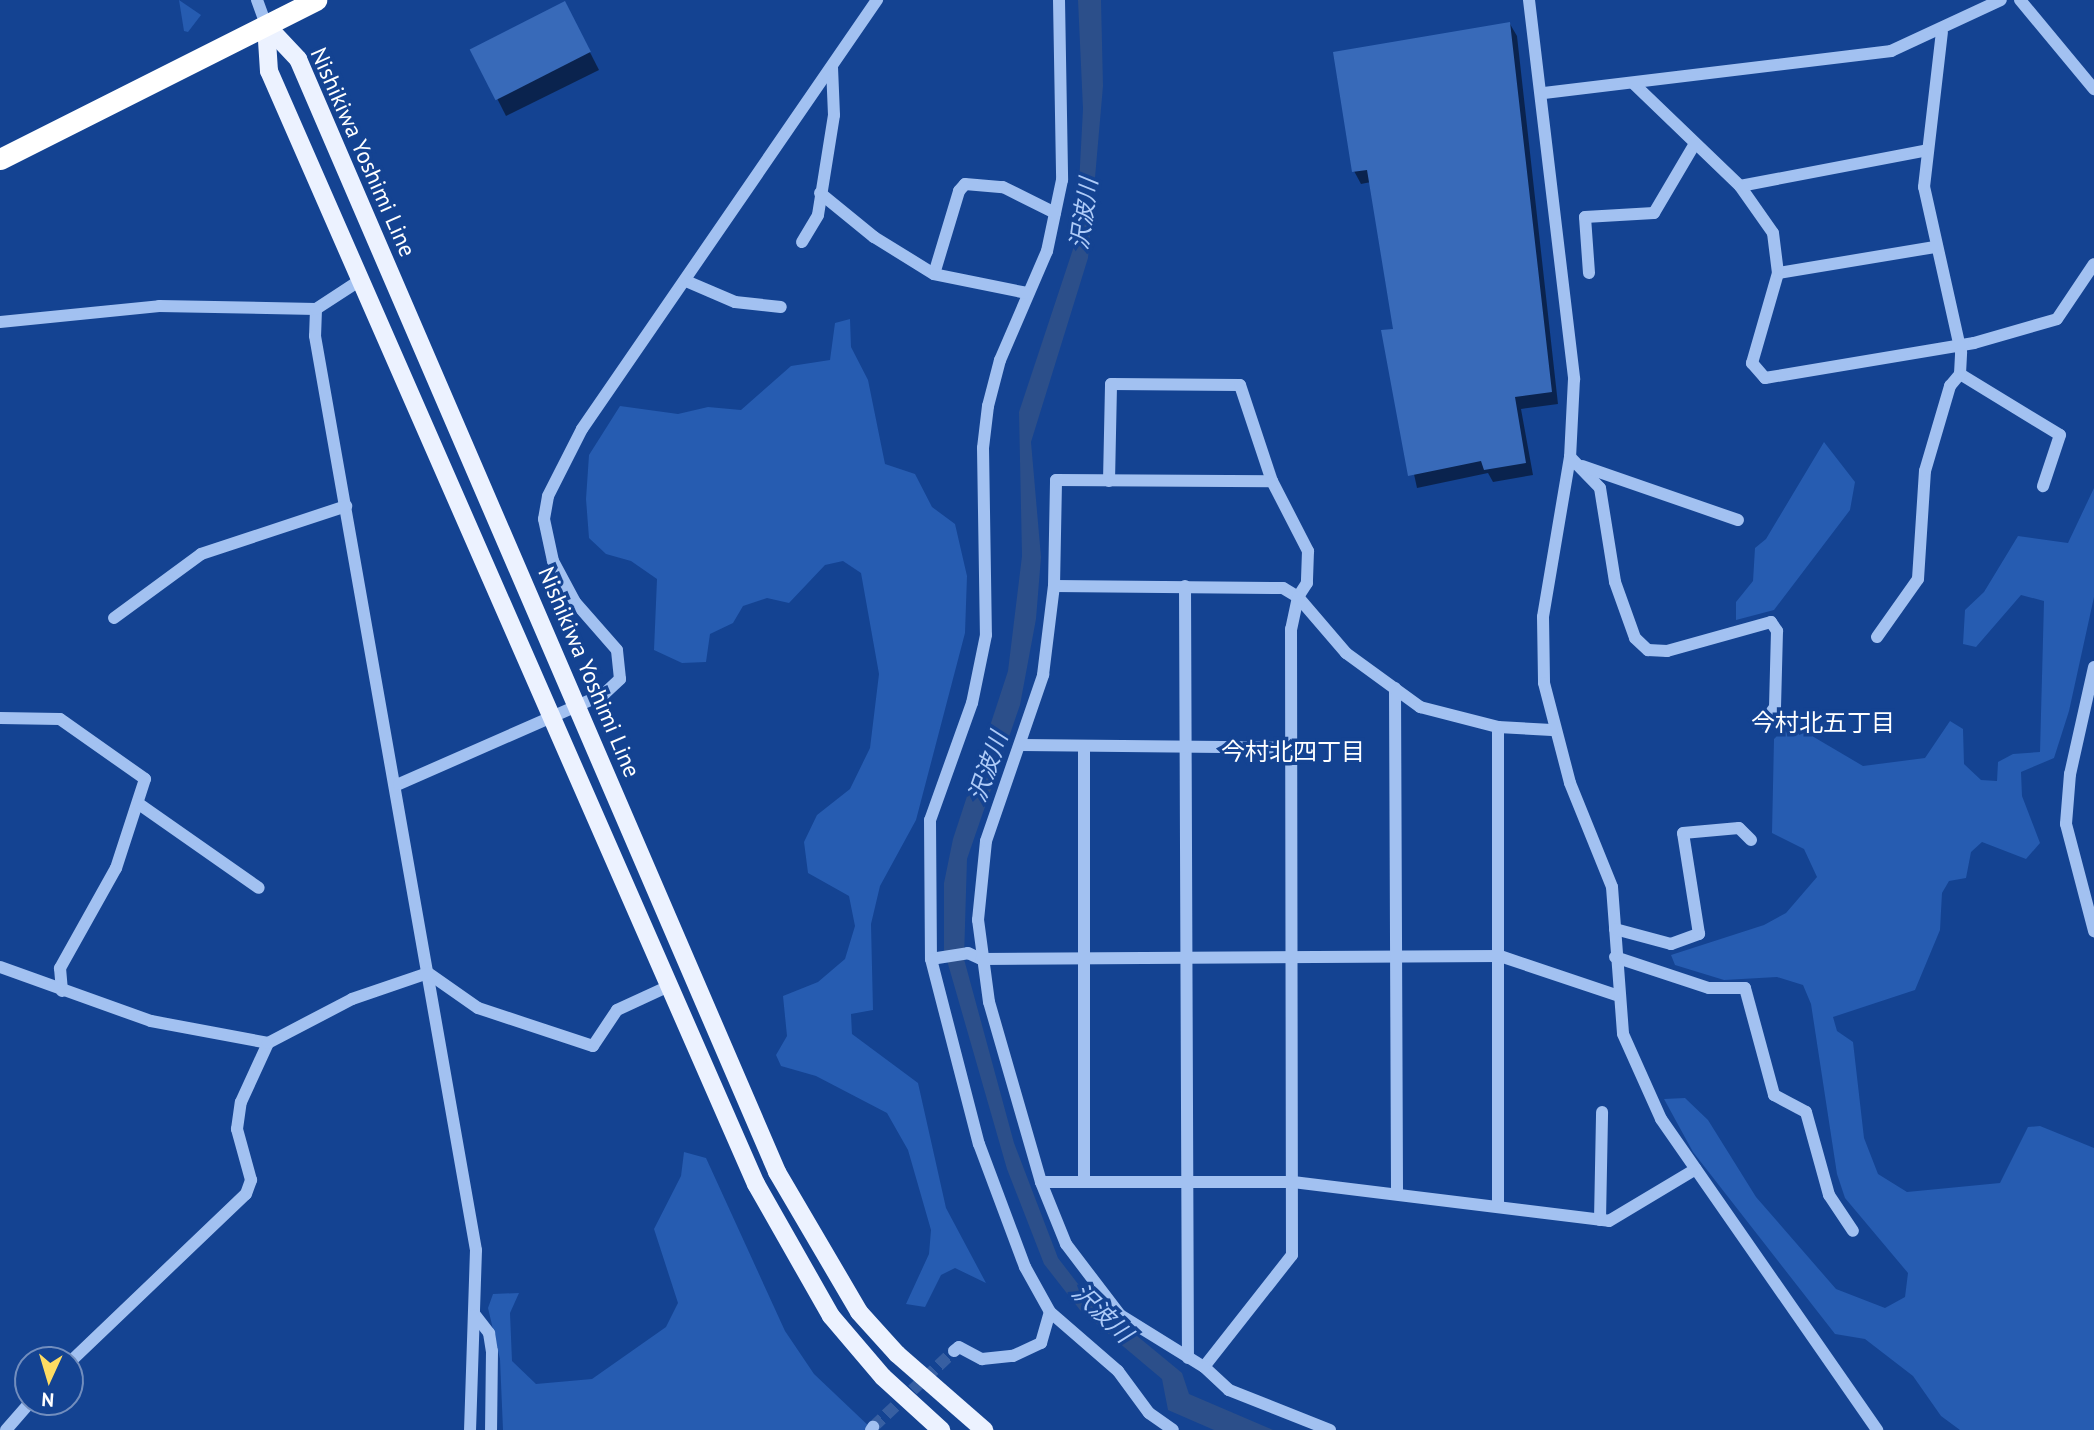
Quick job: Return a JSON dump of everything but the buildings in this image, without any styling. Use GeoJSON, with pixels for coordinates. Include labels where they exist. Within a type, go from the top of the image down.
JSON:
{"type":"FeatureCollection","features":[{"type":"Feature","properties":{"kind":"highway"},"geometry":{"type":"LineString","coordinates":[[0,159],[316,0]]}},
{"type":"Feature","properties":{"kind":"main road"},"geometry":{"type":"LineString","coordinates":[[266,25],[270,71],[359,281],[669,986],[795,1261],[875,1367],[941,1430]]}},
{"type":"Feature","properties":{"kind":"main road","name":"Nishikiwa Yoshimi Line"},"geometry":{"type":"LineString","coordinates":[[266,25],[298,59],[777,1172],[818,1247],[859,1312],[897,1354],[984,1430]]}},
{"type":"Feature","properties":{"kind":"street"},"geometry":{"type":"LineString","coordinates":[[257,0],[266,25]]}},
{"type":"Feature","properties":{"kind":"street"},"geometry":{"type":"LineString","coordinates":[[399,784],[611,690],[622,665],[557,569],[546,541],[548,496],[582,429],[877,0]]}},
{"type":"Feature","properties":{"kind":"street"},"geometry":{"type":"LineString","coordinates":[[1059,0],[1065,153],[1055,213],[988,406],[982,448],[986,635],[972,703],[930,820],[934,959],[979,1144],[1025,1267],[1050,1312],[1118,1371],[1149,1413],[1173,1430]]}},
{"type":"Feature","properties":{"kind":"street"},"geometry":{"type":"LineString","coordinates":[[1544,93],[1823,63],[1891,51],[1942,32],[2001,0]]}},
{"type":"Feature","properties":{"kind":"street"},"geometry":{"type":"LineString","coordinates":[[2020,0],[2089,75],[2094,89]]}},
{"type":"Feature","properties":{"kind":"street"},"geometry":{"type":"LineString","coordinates":[[1533,1],[1573,369],[1570,457],[1543,617],[1552,730],[1607,871],[1615,929],[1616,995],[1634,1065],[1696,1169],[1877,1430]]}},
{"type":"Feature","properties":{"kind":"street"},"geometry":{"type":"LineString","coordinates":[[1877,637],[1918,579],[1925,471],[1950,386],[1960,374],[1958,341],[1935,247],[1924,187],[1942,32]]}},
{"type":"Feature","properties":{"kind":"street"},"geometry":{"type":"LineString","coordinates":[[802,242],[818,215],[834,115],[831,68]]}},
{"type":"Feature","properties":{"kind":"street"},"geometry":{"type":"LineString","coordinates":[[1634,84],[1694,145],[1740,186],[1773,233],[1778,273],[1752,362],[1765,378],[1958,341],[1987,340],[2057,319],[2094,264]]}},
{"type":"Feature","properties":{"kind":"street"},"geometry":{"type":"LineString","coordinates":[[1589,273],[1585,217],[1654,213],[1694,145]]}},
{"type":"Feature","properties":{"kind":"street"},"geometry":{"type":"LineString","coordinates":[[1740,186],[1928,150]]}},
{"type":"Feature","properties":{"kind":"street"},"geometry":{"type":"LineString","coordinates":[[934,274],[965,184],[1003,187],[1055,213]]}},
{"type":"Feature","properties":{"kind":"street"},"geometry":{"type":"LineString","coordinates":[[820,192],[874,237],[934,274],[1027,293]]}},
{"type":"Feature","properties":{"kind":"street"},"geometry":{"type":"LineString","coordinates":[[1778,273],[1935,247]]}},
{"type":"Feature","properties":{"kind":"street"},"geometry":{"type":"LineString","coordinates":[[0,322],[159,306],[316,309],[359,281]]}},
{"type":"Feature","properties":{"kind":"street"},"geometry":{"type":"LineString","coordinates":[[686,281],[735,302],[781,307]]}},
{"type":"Feature","properties":{"kind":"street"},"geometry":{"type":"LineString","coordinates":[[316,309],[315,336],[399,784],[428,973],[477,1250],[470,1430]]}},
{"type":"Feature","properties":{"kind":"street"},"geometry":{"type":"LineString","coordinates":[[1960,374],[2060,435],[2043,486]]}},
{"type":"Feature","properties":{"kind":"street"},"geometry":{"type":"LineString","coordinates":[[1109,481],[1111,384],[1240,385],[1272,481],[1308,551],[1307,583],[1298,597],[1291,629],[1292,1255],[1204,1367]]}},
{"type":"Feature","properties":{"kind":"street"},"geometry":{"type":"LineString","coordinates":[[1570,457],[1582,466],[1600,488],[1615,582],[1635,638],[1648,650],[1667,651],[1771,622],[1777,631],[1774,708],[1764,723]]}},
{"type":"Feature","properties":{"kind":"street"},"geometry":{"type":"LineString","coordinates":[[1582,466],[1738,520]]}},
{"type":"Feature","properties":{"kind":"street"},"geometry":{"type":"LineString","coordinates":[[1272,481],[1056,480],[1054,586],[1043,675],[1022,745],[986,841],[981,959],[1041,1182],[1087,1277],[1120,1315],[1204,1367],[1229,1390],[1331,1430]]}},
{"type":"Feature","properties":{"kind":"street"},"geometry":{"type":"LineString","coordinates":[[114,618],[201,554],[346,506]]}},
{"type":"Feature","properties":{"kind":"street"},"geometry":{"type":"LineString","coordinates":[[1054,586],[1283,589],[1298,597],[1322,632],[1420,708],[1498,727],[1552,730]]}},
{"type":"Feature","properties":{"kind":"street"},"geometry":{"type":"LineString","coordinates":[[1185,586],[1188,1358]]}},
{"type":"Feature","properties":{"kind":"street"},"geometry":{"type":"LineString","coordinates":[[2094,667],[2070,774],[2066,824],[2094,931]]}},
{"type":"Feature","properties":{"kind":"street"},"geometry":{"type":"LineString","coordinates":[[1395,688],[1396,1194]]}},
{"type":"Feature","properties":{"kind":"street"},"geometry":{"type":"LineString","coordinates":[[0,718],[60,719],[145,779],[116,868],[60,968],[62,991]]}},
{"type":"Feature","properties":{"kind":"street"},"geometry":{"type":"LineString","coordinates":[[1498,727],[1498,1207]]}},
{"type":"Feature","properties":{"kind":"street"},"geometry":{"type":"LineString","coordinates":[[1022,745],[1084,750],[1291,748]]}},
{"type":"Feature","properties":{"kind":"street"},"geometry":{"type":"LineString","coordinates":[[1084,750],[1084,1180]]}},
{"type":"Feature","properties":{"kind":"street"},"geometry":{"type":"LineString","coordinates":[[139,804],[259,888]]}},
{"type":"Feature","properties":{"kind":"street"},"geometry":{"type":"LineString","coordinates":[[1615,929],[1671,944],[1699,933],[1683,833],[1739,828],[1751,840]]}},
{"type":"Feature","properties":{"kind":"street"},"geometry":{"type":"LineString","coordinates":[[934,959],[968,953],[981,959],[1500,956],[1616,995]]}},
{"type":"Feature","properties":{"kind":"street"},"geometry":{"type":"LineString","coordinates":[[1615,957],[1710,988],[1745,988],[1774,1096],[1806,1112],[1829,1195],[1853,1231]]}},
{"type":"Feature","properties":{"kind":"street"},"geometry":{"type":"LineString","coordinates":[[0,967],[151,1021],[268,1043],[352,999],[428,973]]}},
{"type":"Feature","properties":{"kind":"street"},"geometry":{"type":"LineString","coordinates":[[428,973],[478,1008],[593,1046],[617,1010],[669,986]]}},
{"type":"Feature","properties":{"kind":"street"},"geometry":{"type":"LineString","coordinates":[[84,1349],[246,1194],[251,1180],[237,1129],[242,1102],[268,1043]]}},
{"type":"Feature","properties":{"kind":"street"},"geometry":{"type":"LineString","coordinates":[[1600,1220],[1602,1112]]}},
{"type":"Feature","properties":{"kind":"street"},"geometry":{"type":"LineString","coordinates":[[1041,1182],[1293,1182],[1600,1220],[1696,1169]]}},
{"type":"Feature","properties":{"kind":"street"},"geometry":{"type":"LineString","coordinates":[[954,1351],[959,1347],[982,1359],[1013,1356],[1041,1343],[1050,1312]]}},
{"type":"Feature","properties":{"kind":"street"},"geometry":{"type":"LineString","coordinates":[[475,1315],[489,1333],[492,1351],[491,1430]]}},
{"type":"Feature","properties":{"kind":"street"},"geometry":{"type":"LineString","coordinates":[[6,1430],[18,1416]]}},
{"type":"Feature","properties":{"kind":"shaded area"},"geometry":{"type":"Polygon","coordinates":[[[179,0],[201,15],[188,32],[184,31],[179,0]]]}},
{"type":"Feature","properties":{"kind":"shaded area"},"geometry":{"type":"Polygon","coordinates":[[[850,319],[851,347],[868,380],[885,464],[915,474],[932,507],[955,524],[967,576],[965,633],[916,820],[880,886],[871,924],[873,1010],[851,1014],[852,1034],[918,1083],[946,1208],[986,1283],[955,1268],[941,1275],[925,1307],[906,1304],[929,1254],[931,1230],[908,1150],[887,1113],[816,1076],[781,1066],[776,1055],[787,1036],[783,996],[818,982],[845,959],[855,926],[849,896],[808,873],[804,842],[817,815],[850,789],[870,748],[879,674],[861,573],[843,561],[825,565],[789,603],[767,598],[743,606],[733,623],[710,634],[706,662],[682,663],[654,650],[657,579],[631,561],[606,554],[589,538],[586,499],[589,455],[620,406],[678,414],[708,407],[741,410],[791,366],[830,360],[835,323],[850,319]]]}},
{"type":"Feature","properties":{"kind":"shaded area"},"geometry":{"type":"Polygon","coordinates":[[[1824,442],[1855,482],[1850,510],[1774,610],[1736,620],[1736,602],[1753,581],[1755,548],[1766,539],[1824,442]]]}},
{"type":"Feature","properties":{"kind":"shaded area"},"geometry":{"type":"Polygon","coordinates":[[[2094,488],[2094,597],[2069,711],[2054,758],[2021,772],[2022,796],[2040,843],[2026,859],[1982,842],[1971,852],[1966,878],[1949,881],[1942,893],[1940,930],[1915,990],[1833,1017],[1837,1031],[1853,1042],[1864,1138],[1878,1174],[1907,1192],[2000,1183],[2028,1127],[2040,1126],[2094,1148],[2094,1430],[1960,1430],[1941,1416],[1913,1376],[1865,1339],[1835,1334],[1693,1152],[1664,1099],[1685,1098],[1708,1120],[1756,1197],[1836,1289],[1885,1308],[1905,1297],[1908,1273],[1845,1198],[1837,1174],[1811,1004],[1803,985],[1777,977],[1724,980],[1675,965],[1671,955],[1764,925],[1786,913],[1817,877],[1804,849],[1772,833],[1774,739],[1790,723],[1863,766],[1925,758],[1950,721],[1963,729],[1964,764],[1981,780],[1997,781],[1998,762],[2013,754],[2040,752],[2044,601],[2021,595],[1976,647],[1963,644],[1965,610],[1984,592],[2018,536],[2068,543],[2094,488]]]}},
{"type":"Feature","properties":{"kind":"shaded area"},"geometry":{"type":"Polygon","coordinates":[[[684,1152],[706,1158],[785,1331],[814,1374],[873,1430],[503,1430],[500,1359],[488,1308],[493,1294],[519,1293],[510,1313],[512,1361],[536,1384],[592,1379],[666,1327],[678,1303],[654,1229],[681,1176],[684,1152]]]}},
{"type":"Feature","properties":{"kind":"water","name":"沢波川"},"geometry":{"type":"Polygon","coordinates":[[[1078,0],[1101,0],[1103,86],[1088,258],[1031,442],[1041,557],[1036,619],[1020,705],[967,859],[964,959],[1014,1143],[1058,1258],[1085,1293],[1182,1373],[1189,1394],[1273,1430],[1214,1430],[1168,1410],[1162,1379],[1080,1310],[1044,1264],[1007,1169],[944,950],[944,883],[953,839],[1008,671],[1022,556],[1019,412],[1076,240],[1083,109],[1078,0]]]}},
{"type":"Feature","properties":{"kind":"tunnel"},"geometry":{"type":"LineString","coordinates":[[873,1427],[954,1351]]}},
{"type":"Feature","properties":{"kind":"district","name":"今村北五丁目"},"geometry":{"type":"Point","coordinates":[1823,723]}},
{"type":"Feature","properties":{"kind":"district","name":"今村北四丁目"},"geometry":{"type":"Point","coordinates":[1293,752]}}]}
